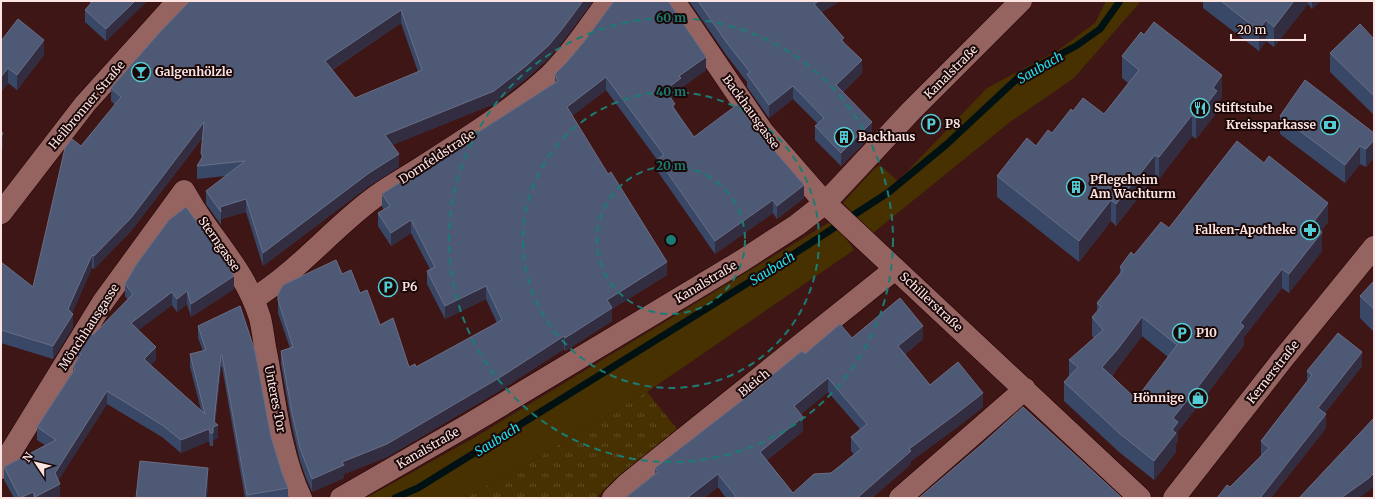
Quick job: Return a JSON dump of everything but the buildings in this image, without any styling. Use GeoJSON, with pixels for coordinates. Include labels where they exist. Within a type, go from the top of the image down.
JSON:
{"type":"FeatureCollection","features":[{"type":"Feature","properties":{"kind":"street","name":"Heilbronner Straße"},"geometry":{"type":"LineString","coordinates":[[1,213],[85,104],[178,1]]}},
{"type":"Feature","properties":{"kind":"street","name":"Dornfeldstraße"},"geometry":{"type":"LineString","coordinates":[[253,299],[296,267],[341,225],[372,199],[498,116],[550,74],[567,56],[608,1]]}},
{"type":"Feature","properties":{"kind":"street","name":"Backhausgasse"},"geometry":{"type":"LineString","coordinates":[[674,1],[763,132],[831,209]]}},
{"type":"Feature","properties":{"kind":"street","name":"Kanalstraße"},"geometry":{"type":"LineString","coordinates":[[341,498],[468,425],[743,260],[796,225],[831,209],[911,112],[1021,1]]}},
{"type":"Feature","properties":{"kind":"street","name":"Sterngasse"},"geometry":{"type":"LineString","coordinates":[[184,191],[197,213],[245,281],[253,299]]}},
{"type":"Feature","properties":{"kind":"street","name":"Mönchhausgasse"},"geometry":{"type":"LineString","coordinates":[[1,468],[103,302],[184,191]]}},
{"type":"Feature","properties":{"kind":"street","name":"Schillerstraße"},"geometry":{"type":"LineString","coordinates":[[831,209],[1140,498]]}},
{"type":"Feature","properties":{"kind":"street","name":"Kernerstraße"},"geometry":{"type":"LineString","coordinates":[[1174,498],[1374,247]]}},
{"type":"Feature","properties":{"kind":"street","name":"Bleich"},"geometry":{"type":"LineString","coordinates":[[613,498],[627,484],[895,269]]}},
{"type":"Feature","properties":{"kind":"street","name":"Unteres Tor"},"geometry":{"type":"LineString","coordinates":[[253,299],[260,319],[282,436],[289,465],[301,498]]}},
{"type":"Feature","properties":{"kind":"street"},"geometry":{"type":"LineString","coordinates":[[900,498],[1025,389]]}},
{"type":"Feature","properties":{"kind":"green space"},"geometry":{"type":"Polygon","coordinates":[[[1106,1],[1141,1],[1074,78],[1010,122],[873,233],[843,203],[874,169],[880,165],[898,181],[987,88],[1057,51],[1095,23],[1106,1]]]}},
{"type":"Feature","properties":{"kind":"green space"},"geometry":{"type":"Polygon","coordinates":[[[833,220],[854,250],[647,392],[539,457],[465,498],[366,498],[472,439],[833,220]]]}},
{"type":"Feature","properties":{"kind":"green space"},"geometry":{"type":"Polygon","coordinates":[[[647,392],[677,429],[617,477],[596,498],[465,498],[539,457],[647,392]]]}},
{"type":"Feature","properties":{"kind":"waterway","name":"Saubach"},"geometry":{"type":"LineString","coordinates":[[395,498],[418,488],[780,263],[889,192],[947,144],[1021,75],[1076,46],[1100,29],[1120,1]]}},
{"type":"Feature","properties":{"kind":"place","name":"Galgenhölzle"},"geometry":{"type":"Point","coordinates":[141,72]}},
{"type":"Feature","properties":{"kind":"place","name":"Stiftstube"},"geometry":{"type":"Point","coordinates":[1200,108]}},
{"type":"Feature","properties":{"kind":"place","name":"P8"},"geometry":{"type":"Point","coordinates":[931,124]}},
{"type":"Feature","properties":{"kind":"place","name":"Kreissparkasse"},"geometry":{"type":"Point","coordinates":[1330,125]}},
{"type":"Feature","properties":{"kind":"place","name":"Backhaus"},"geometry":{"type":"Point","coordinates":[844,137]}},
{"type":"Feature","properties":{"kind":"place","name":"Pflegeheim Am Wachturm"},"geometry":{"type":"Point","coordinates":[1076,187]}},
{"type":"Feature","properties":{"kind":"place","name":"Falken-Apotheke"},"geometry":{"type":"Point","coordinates":[1310,230]}},
{"type":"Feature","properties":{"kind":"place","name":"P6"},"geometry":{"type":"Point","coordinates":[388,287]}},
{"type":"Feature","properties":{"kind":"place","name":"P10"},"geometry":{"type":"Point","coordinates":[1182,333]}},
{"type":"Feature","properties":{"kind":"place","name":"Hönnige"},"geometry":{"type":"Point","coordinates":[1198,398]}}]}
